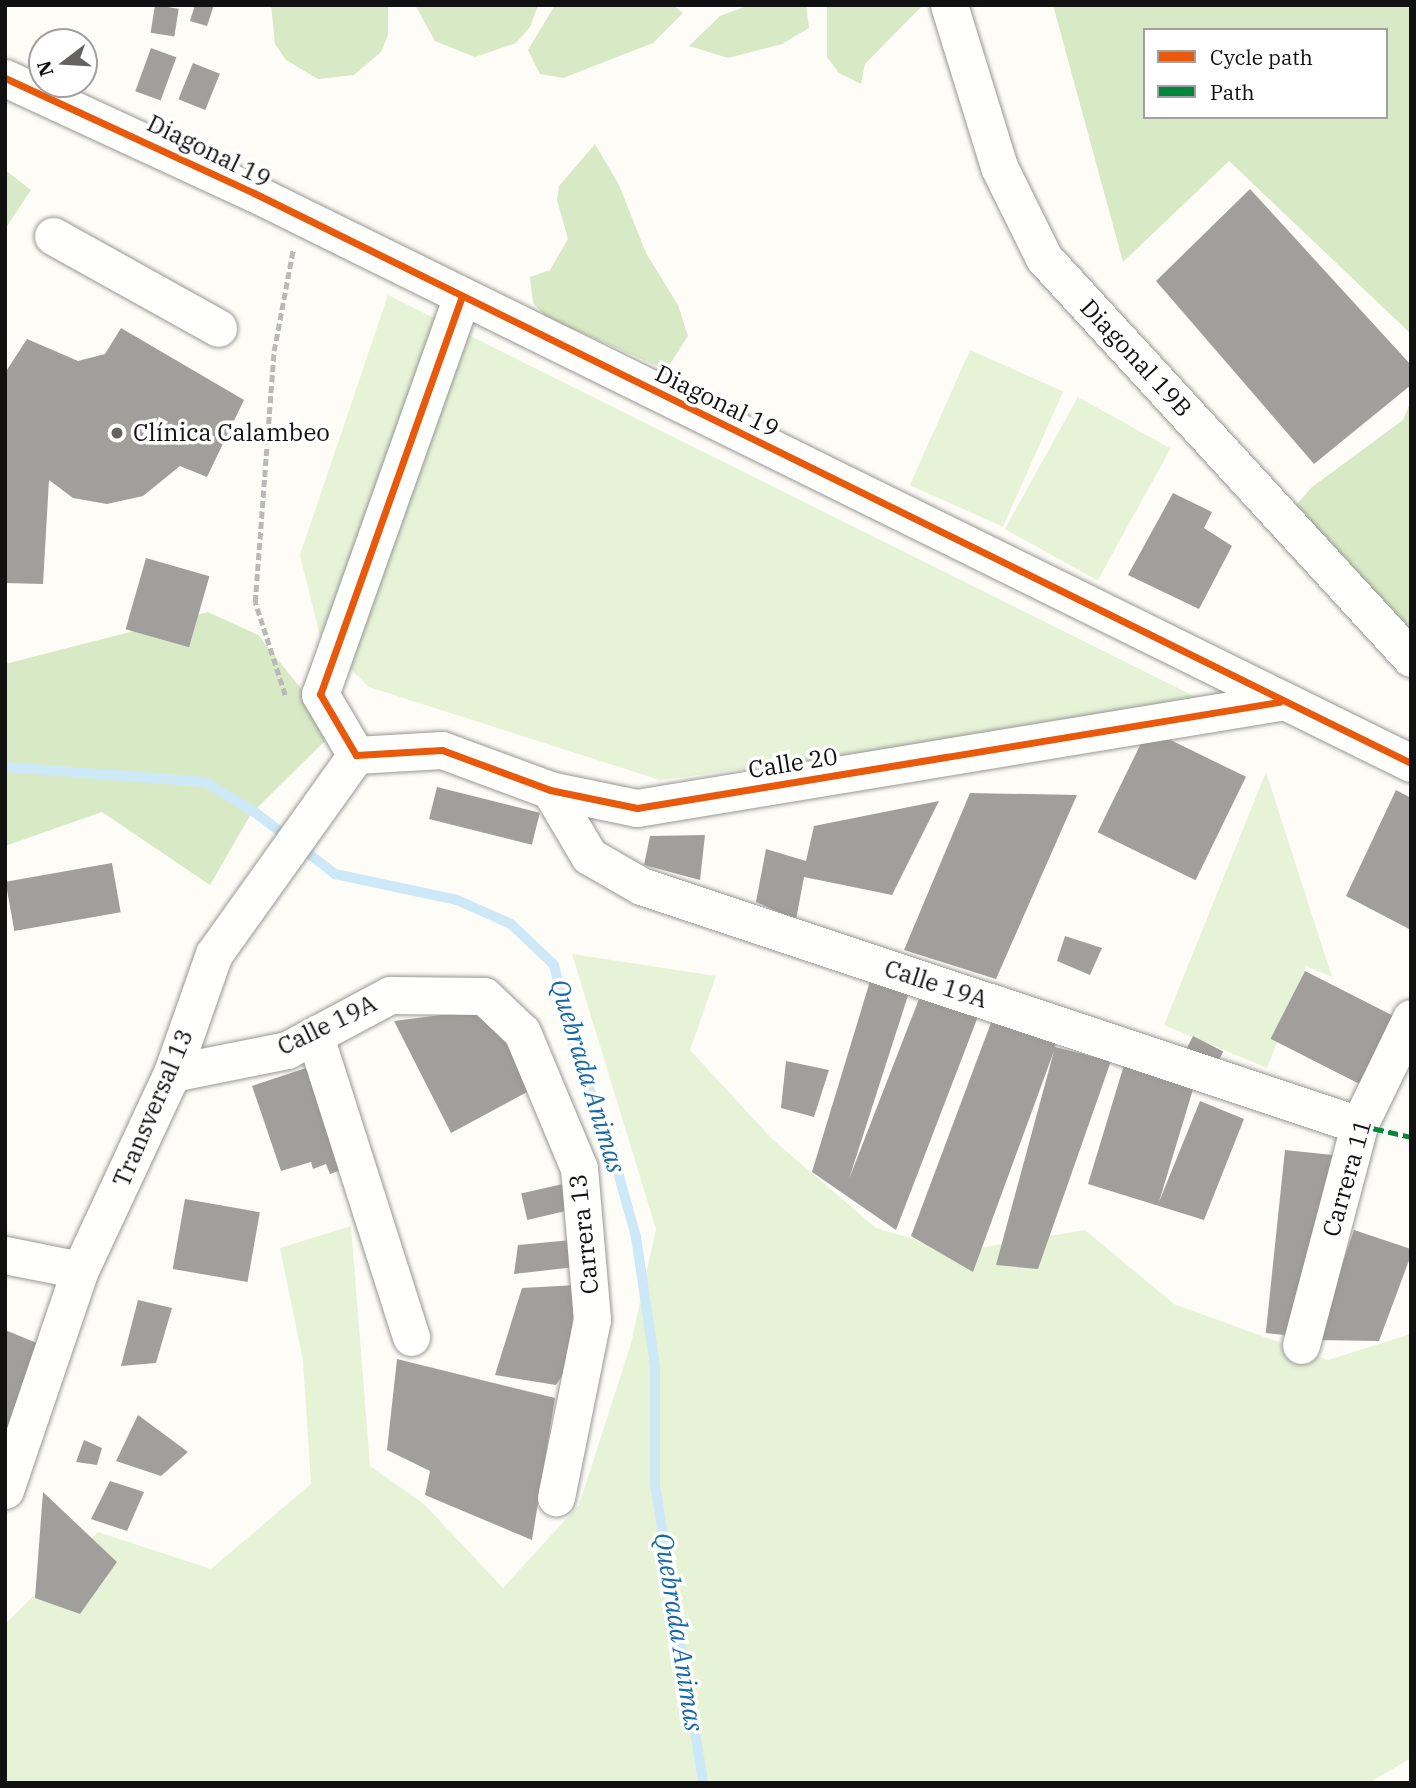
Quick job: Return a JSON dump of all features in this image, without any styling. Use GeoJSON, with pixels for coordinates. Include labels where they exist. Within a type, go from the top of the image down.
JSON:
{"type":"FeatureCollection","features":[{"type":"Feature","properties":{"kind":"street","name":"Diagonal 19B"},"geometry":{"type":"LineString","coordinates":[[949,5],[999,167],[1044,258],[1411,658]]}},
{"type":"Feature","properties":{"kind":"street","name":"Diagonal 19"},"geometry":{"type":"LineString","coordinates":[[14,81],[462,296],[1279,702],[1411,763]]}},
{"type":"Feature","properties":{"kind":"street"},"geometry":{"type":"LineString","coordinates":[[53,236],[218,328]]}},
{"type":"Feature","properties":{"kind":"street"},"geometry":{"type":"LineString","coordinates":[[356,755],[334,724],[320,694],[462,296]]}},
{"type":"Feature","properties":{"kind":"street","name":"Calle 20"},"geometry":{"type":"LineString","coordinates":[[356,755],[442,750],[550,790],[637,808],[1279,702]]}},
{"type":"Feature","properties":{"kind":"street","name":"Transversal 13"},"geometry":{"type":"LineString","coordinates":[[5,1490],[80,1270],[172,1073],[214,954],[356,755]]}},
{"type":"Feature","properties":{"kind":"street","name":"Calle 19A"},"geometry":{"type":"LineString","coordinates":[[550,790],[589,856],[640,886],[1359,1125]]}},
{"type":"Feature","properties":{"kind":"street","name":"Calle 19A"},"geometry":{"type":"LineString","coordinates":[[172,1073],[287,1050],[390,995],[484,996]]}},
{"type":"Feature","properties":{"kind":"street","name":"Carrera 13"},"geometry":{"type":"LineString","coordinates":[[484,996],[523,1032],[579,1168],[592,1318],[556,1497]]}},
{"type":"Feature","properties":{"kind":"street","name":"Carrera 11"},"geometry":{"type":"LineString","coordinates":[[1301,1345],[1359,1125],[1411,1018]]}},
{"type":"Feature","properties":{"kind":"street"},"geometry":{"type":"LineString","coordinates":[[314,1036],[411,1338]]}},
{"type":"Feature","properties":{"kind":"street"},"geometry":{"type":"LineString","coordinates":[[5,1255],[80,1270]]}},
{"type":"Feature","properties":{"kind":"path"},"geometry":{"type":"LineString","coordinates":[[299,217],[274,351],[255,602],[283,694],[334,724]]}},
{"type":"Feature","properties":{"kind":"green space"},"geometry":{"type":"Polygon","coordinates":[[[271,5],[388,5],[388,35],[381,52],[354,75],[318,79],[286,60],[275,44],[271,5]]]}},
{"type":"Feature","properties":{"kind":"green space"},"geometry":{"type":"Polygon","coordinates":[[[415,5],[538,5],[530,27],[516,43],[475,57],[435,41],[415,5]]]}},
{"type":"Feature","properties":{"kind":"green space"},"geometry":{"type":"Polygon","coordinates":[[[555,5],[673,5],[683,13],[653,43],[563,78],[540,74],[528,50],[555,5]]]}},
{"type":"Feature","properties":{"kind":"green space"},"geometry":{"type":"Polygon","coordinates":[[[750,5],[806,5],[809,28],[782,44],[728,58],[689,46],[720,16],[750,5]]]}},
{"type":"Feature","properties":{"kind":"green space"},"geometry":{"type":"Polygon","coordinates":[[[827,5],[923,5],[865,64],[861,84],[839,73],[827,57],[827,5]]]}},
{"type":"Feature","properties":{"kind":"green space"},"geometry":{"type":"Polygon","coordinates":[[[1053,5],[1411,5],[1411,334],[1229,161],[1123,262],[1053,5]]]}},
{"type":"Feature","properties":{"kind":"green space"},"geometry":{"type":"Polygon","coordinates":[[[595,144],[619,185],[646,253],[678,305],[688,336],[666,370],[576,330],[556,327],[533,303],[530,277],[550,270],[568,239],[557,200],[559,186],[595,144]]]}},
{"type":"Feature","properties":{"kind":"green space"},"geometry":{"type":"Polygon","coordinates":[[[5,170],[31,190],[5,229],[5,170]]]}},
{"type":"Feature","properties":{"kind":"green space"},"geometry":{"type":"Polygon","coordinates":[[[388,295],[1216,707],[660,780],[369,687],[321,640],[300,555],[388,295]]]}},
{"type":"Feature","properties":{"kind":"green space"},"geometry":{"type":"Polygon","coordinates":[[[970,350],[1063,391],[1003,527],[910,485],[970,350]]]}},
{"type":"Feature","properties":{"kind":"green space"},"geometry":{"type":"Polygon","coordinates":[[[1078,397],[1171,448],[1098,580],[1005,529],[1078,397]]]}},
{"type":"Feature","properties":{"kind":"green space"},"geometry":{"type":"Polygon","coordinates":[[[1411,401],[1411,640],[1309,520],[1273,531],[1312,487],[1403,420],[1411,401]]]}},
{"type":"Feature","properties":{"kind":"green space"},"geometry":{"type":"Polygon","coordinates":[[[208,612],[258,635],[335,731],[251,814],[210,885],[102,812],[5,846],[5,664],[208,612]]]}},
{"type":"Feature","properties":{"kind":"green space"},"geometry":{"type":"Polygon","coordinates":[[[1266,772],[1332,977],[1306,966],[1267,1068],[1164,1025],[1266,772]]]}},
{"type":"Feature","properties":{"kind":"green space"},"geometry":{"type":"Polygon","coordinates":[[[572,954],[716,976],[690,1050],[772,1139],[876,1228],[955,1252],[1085,1230],[1174,1304],[1328,1360],[1411,1334],[1411,1758],[1369,1783],[5,1783],[5,1624],[98,1532],[211,1569],[311,1484],[303,1361],[280,1248],[351,1226],[370,1466],[424,1504],[503,1588],[579,1505],[631,1344],[656,1229],[572,954]]]}},
{"type":"Feature","properties":{"kind":"building"},"geometry":{"type":"Polygon","coordinates":[[[155,5],[179,9],[174,36],[151,33],[155,5]]]}},
{"type":"Feature","properties":{"kind":"building"},"geometry":{"type":"Polygon","coordinates":[[[195,5],[214,5],[207,26],[190,21],[195,5]]]}},
{"type":"Feature","properties":{"kind":"building"},"geometry":{"type":"Polygon","coordinates":[[[151,48],[176,57],[161,100],[135,91],[151,48]]]}},
{"type":"Feature","properties":{"kind":"building"},"geometry":{"type":"Polygon","coordinates":[[[193,63],[220,74],[205,110],[178,99],[193,63]]]}},
{"type":"Feature","properties":{"kind":"building"},"geometry":{"type":"Polygon","coordinates":[[[1250,189],[1411,365],[1411,385],[1314,464],[1156,281],[1250,189]]]}},
{"type":"Feature","properties":{"kind":"building","name":"Clínica Calambeo"},"geometry":{"type":"Polygon","coordinates":[[[121,328],[244,400],[207,477],[180,466],[143,496],[107,504],[73,498],[49,480],[43,584],[5,583],[5,373],[27,339],[78,361],[105,354],[121,328]]]}},
{"type":"Feature","properties":{"kind":"building"},"geometry":{"type":"Polygon","coordinates":[[[1173,493],[1212,512],[1204,528],[1232,546],[1199,609],[1128,575],[1173,493]]]}},
{"type":"Feature","properties":{"kind":"building"},"geometry":{"type":"Polygon","coordinates":[[[146,558],[209,576],[189,647],[126,629],[146,558]]]}},
{"type":"Feature","properties":{"kind":"building"},"geometry":{"type":"Polygon","coordinates":[[[1148,729],[1246,777],[1196,880],[1098,832],[1148,729]]]}},
{"type":"Feature","properties":{"kind":"building"},"geometry":{"type":"Polygon","coordinates":[[[437,787],[540,813],[532,845],[429,819],[437,787]]]}},
{"type":"Feature","properties":{"kind":"building"},"geometry":{"type":"Polygon","coordinates":[[[1396,790],[1411,798],[1411,930],[1346,896],[1396,790]]]}},
{"type":"Feature","properties":{"kind":"building"},"geometry":{"type":"Polygon","coordinates":[[[970,793],[1077,795],[996,979],[904,950],[970,793]]]}},
{"type":"Feature","properties":{"kind":"building"},"geometry":{"type":"Polygon","coordinates":[[[939,801],[892,895],[804,877],[796,920],[756,902],[766,849],[806,861],[814,826],[939,801]]]}},
{"type":"Feature","properties":{"kind":"building"},"geometry":{"type":"Polygon","coordinates":[[[705,835],[700,880],[644,865],[650,836],[705,835]]]}},
{"type":"Feature","properties":{"kind":"building"},"geometry":{"type":"Polygon","coordinates":[[[112,863],[121,912],[14,931],[6,882],[112,863]]]}},
{"type":"Feature","properties":{"kind":"building"},"geometry":{"type":"Polygon","coordinates":[[[1065,936],[1102,948],[1090,975],[1057,961],[1065,936]]]}},
{"type":"Feature","properties":{"kind":"building"},"geometry":{"type":"Polygon","coordinates":[[[874,968],[913,980],[849,1179],[926,981],[982,1006],[896,1230],[812,1172],[874,968]]]}},
{"type":"Feature","properties":{"kind":"building"},"geometry":{"type":"Polygon","coordinates":[[[1305,971],[1395,1017],[1360,1085],[1270,1039],[1305,971]]]}},
{"type":"Feature","properties":{"kind":"building"},"geometry":{"type":"Polygon","coordinates":[[[496,1008],[529,1091],[451,1133],[394,1021],[496,1008]]]}},
{"type":"Feature","properties":{"kind":"building"},"geometry":{"type":"Polygon","coordinates":[[[995,1012],[1059,1033],[1055,1047],[1111,1061],[1038,1269],[996,1265],[1054,1051],[973,1272],[911,1236],[995,1012]]]}},
{"type":"Feature","properties":{"kind":"building"},"geometry":{"type":"Polygon","coordinates":[[[1193,1036],[1223,1051],[1217,1064],[1187,1048],[1193,1036]]]}},
{"type":"Feature","properties":{"kind":"building"},"geometry":{"type":"Polygon","coordinates":[[[786,1061],[829,1070],[814,1117],[781,1108],[786,1061]]]}},
{"type":"Feature","properties":{"kind":"building"},"geometry":{"type":"Polygon","coordinates":[[[318,1064],[352,1166],[330,1174],[326,1164],[313,1169],[311,1162],[281,1171],[252,1086],[318,1064]]]}},
{"type":"Feature","properties":{"kind":"building"},"geometry":{"type":"Polygon","coordinates":[[[1124,1065],[1194,1086],[1159,1202],[1200,1101],[1244,1119],[1204,1220],[1088,1184],[1124,1065]]]}},
{"type":"Feature","properties":{"kind":"building"},"geometry":{"type":"Polygon","coordinates":[[[1285,1150],[1347,1156],[1327,1339],[1266,1333],[1285,1150]]]}},
{"type":"Feature","properties":{"kind":"building"},"geometry":{"type":"Polygon","coordinates":[[[567,1183],[573,1209],[527,1220],[521,1194],[567,1183]]]}},
{"type":"Feature","properties":{"kind":"building"},"geometry":{"type":"Polygon","coordinates":[[[185,1199],[260,1212],[248,1282],[173,1269],[185,1199]]]}},
{"type":"Feature","properties":{"kind":"building"},"geometry":{"type":"Polygon","coordinates":[[[1354,1230],[1411,1249],[1411,1255],[1379,1341],[1316,1340],[1354,1230]]]}},
{"type":"Feature","properties":{"kind":"building"},"geometry":{"type":"Polygon","coordinates":[[[572,1240],[575,1267],[514,1274],[518,1245],[572,1240]]]}},
{"type":"Feature","properties":{"kind":"building"},"geometry":{"type":"Polygon","coordinates":[[[577,1285],[567,1368],[556,1385],[495,1375],[522,1288],[577,1285]]]}},
{"type":"Feature","properties":{"kind":"building"},"geometry":{"type":"Polygon","coordinates":[[[138,1300],[172,1308],[156,1363],[121,1366],[138,1300]]]}},
{"type":"Feature","properties":{"kind":"building"},"geometry":{"type":"Polygon","coordinates":[[[5,1330],[37,1343],[5,1444],[5,1330]]]}},
{"type":"Feature","properties":{"kind":"building"},"geometry":{"type":"Polygon","coordinates":[[[397,1359],[555,1398],[532,1540],[425,1495],[430,1471],[387,1450],[397,1359]]]}},
{"type":"Feature","properties":{"kind":"building"},"geometry":{"type":"Polygon","coordinates":[[[138,1415],[188,1452],[161,1476],[116,1461],[138,1415]]]}},
{"type":"Feature","properties":{"kind":"building"},"geometry":{"type":"Polygon","coordinates":[[[84,1440],[102,1448],[97,1465],[76,1462],[84,1440]]]}},
{"type":"Feature","properties":{"kind":"building"},"geometry":{"type":"Polygon","coordinates":[[[110,1481],[144,1492],[127,1531],[91,1519],[110,1481]]]}},
{"type":"Feature","properties":{"kind":"building"},"geometry":{"type":"Polygon","coordinates":[[[43,1492],[117,1562],[80,1614],[35,1598],[43,1492]]]}},
{"type":"Feature","properties":{"kind":"waterway","name":"Quebrada Animas"},"geometry":{"type":"LineString","coordinates":[[5,767],[205,782],[256,813],[335,874],[457,900],[511,924],[554,965],[578,1061],[607,1133],[636,1237],[655,1366],[655,1485],[703,1783]]}},
{"type":"Feature","properties":{"kind":"marked path"},"geometry":{"type":"LineString","coordinates":[[1359,1125],[1411,1137]]}},
{"type":"Feature","properties":{"kind":"cycle path"},"geometry":{"type":"LineString","coordinates":[[5,78],[254,193],[1411,763]]}},
{"type":"Feature","properties":{"kind":"cycle path"},"geometry":{"type":"LineString","coordinates":[[462,296],[320,694],[356,755],[442,750],[550,790],[637,808],[1279,702]]}},
{"type":"Feature","properties":{"kind":"place","name":"Clínica Calambeo"},"geometry":{"type":"Point","coordinates":[117,433]}}]}
